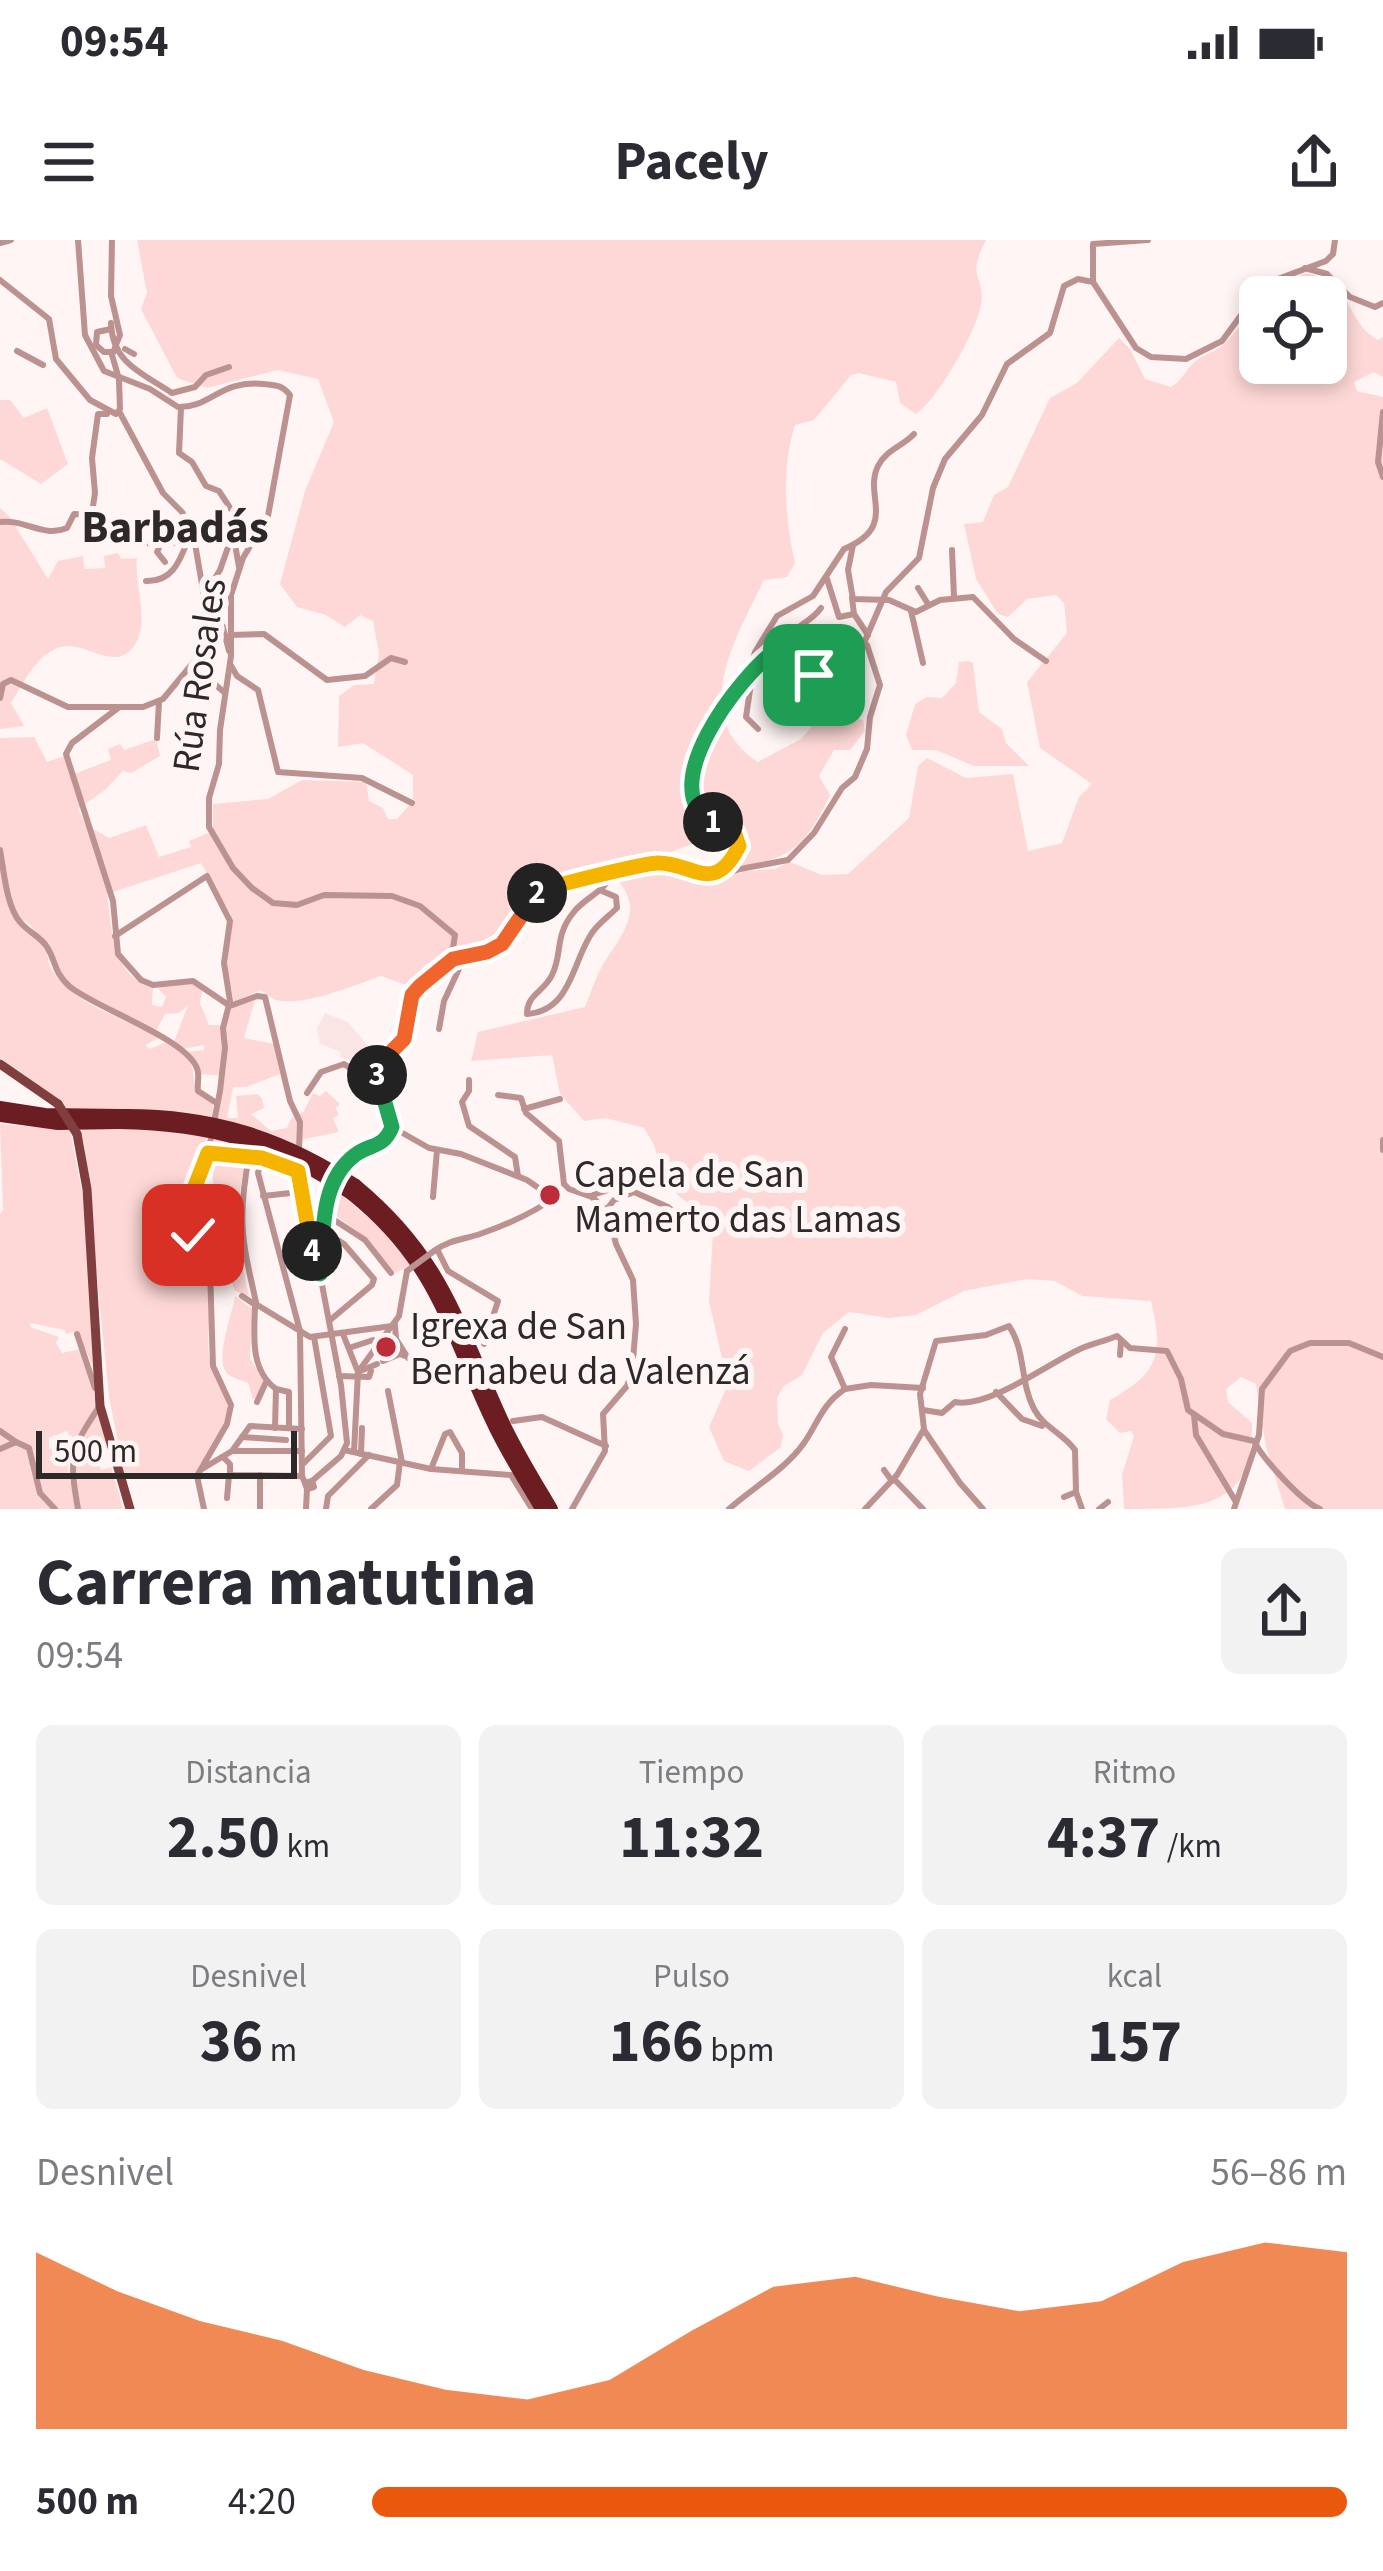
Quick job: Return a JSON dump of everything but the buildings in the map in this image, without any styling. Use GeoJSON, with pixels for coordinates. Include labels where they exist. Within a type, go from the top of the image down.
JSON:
{"type":"FeatureCollection","features":[{"type":"Feature","properties":{"kind":"highway"},"geometry":{"type":"LineString","coordinates":[[0,1107],[226,1132],[284,1153],[353,1189],[402,1227],[440,1277],[504,1424],[552,1509]]}},
{"type":"Feature","properties":{"kind":"highway"},"geometry":{"type":"LineString","coordinates":[[0,1118],[32,1122],[120,1119]]}},
{"type":"Feature","properties":{"kind":"highway"},"geometry":{"type":"LineString","coordinates":[[353,1189],[401,1240],[439,1296],[490,1419],[537,1509]]}},
{"type":"Feature","properties":{"kind":"main road"},"geometry":{"type":"LineString","coordinates":[[0,1064],[58,1104],[77,1134],[84,1158],[106,1380],[103,1402],[120,1479]]}},
{"type":"Feature","properties":{"kind":"main road"},"geometry":{"type":"LineString","coordinates":[[96,1300],[106,1424],[130,1509]]}},
{"type":"Feature","properties":{"kind":"street"},"geometry":{"type":"LineString","coordinates":[[0,243],[10,240]]}},
{"type":"Feature","properties":{"kind":"street"},"geometry":{"type":"LineString","coordinates":[[78,240],[85,335],[100,367],[181,407],[179,453],[192,462],[206,486],[220,491],[238,520],[205,599],[197,658],[203,674],[225,693]]}},
{"type":"Feature","properties":{"kind":"street"},"geometry":{"type":"LineString","coordinates":[[112,240],[118,414],[163,493],[184,515],[205,599],[221,619],[230,660],[237,676],[258,690],[277,771],[362,778],[412,803]]}},
{"type":"Feature","properties":{"kind":"street"},"geometry":{"type":"LineString","coordinates":[[1148,240],[1093,244],[1093,282],[1136,348],[1151,356],[1186,359],[1222,341],[1261,288],[1284,274],[1326,261],[1333,254],[1335,240]]}},
{"type":"Feature","properties":{"kind":"street"},"geometry":{"type":"LineString","coordinates":[[1305,268],[1327,274],[1353,300],[1375,307],[1383,303]]}},
{"type":"Feature","properties":{"kind":"street"},"geometry":{"type":"LineString","coordinates":[[782,649],[796,652],[814,675],[826,677],[855,664],[881,600],[895,578],[919,558],[938,473],[951,451],[982,415],[1002,371],[1050,333],[1064,286],[1078,279],[1093,282]]}},
{"type":"Feature","properties":{"kind":"street"},"geometry":{"type":"LineString","coordinates":[[0,280],[49,319],[56,359],[90,400],[118,414]]}},
{"type":"Feature","properties":{"kind":"street"},"geometry":{"type":"LineString","coordinates":[[3,298],[16,295]]}},
{"type":"Feature","properties":{"kind":"street"},"geometry":{"type":"LineString","coordinates":[[134,354],[118,349],[104,352],[96,345],[97,332],[111,326],[118,349],[137,373],[174,394],[229,367]]}},
{"type":"Feature","properties":{"kind":"street"},"geometry":{"type":"LineString","coordinates":[[17,351],[43,365]]}},
{"type":"Feature","properties":{"kind":"street","name":"Rúa Rosales"},"geometry":{"type":"LineString","coordinates":[[181,407],[198,405],[224,387],[246,382],[284,387],[290,395],[268,516],[239,567],[230,606],[230,660],[219,764],[208,810],[212,835],[233,868],[263,897],[281,905],[324,895],[392,896],[414,902],[451,929],[453,948],[424,971],[412,995]]}},
{"type":"Feature","properties":{"kind":"street"},"geometry":{"type":"LineString","coordinates":[[1383,412],[1378,462],[1383,478]]}},
{"type":"Feature","properties":{"kind":"street"},"geometry":{"type":"LineString","coordinates":[[92,512],[98,414],[118,414]]}},
{"type":"Feature","properties":{"kind":"street"},"geometry":{"type":"LineString","coordinates":[[758,729],[746,717],[760,640],[777,616],[810,599],[840,554],[876,519],[875,470],[885,454],[914,434]]}},
{"type":"Feature","properties":{"kind":"street"},"geometry":{"type":"LineString","coordinates":[[0,522],[20,521],[52,533],[67,528],[74,514],[92,512],[106,525],[156,552],[164,562]]}},
{"type":"Feature","properties":{"kind":"street"},"geometry":{"type":"LineString","coordinates":[[156,552],[209,535],[218,523],[230,533],[239,567]]}},
{"type":"Feature","properties":{"kind":"street"},"geometry":{"type":"LineString","coordinates":[[146,581],[162,580],[194,542]]}},
{"type":"Feature","properties":{"kind":"street"},"geometry":{"type":"LineString","coordinates":[[374,1082],[380,1064],[404,1039],[412,995],[441,967],[502,944],[544,887],[654,862],[712,879],[740,868],[788,860],[814,833],[830,802],[855,777],[867,749],[880,685],[867,638],[854,614],[848,568],[854,545]]}},
{"type":"Feature","properties":{"kind":"street"},"geometry":{"type":"LineString","coordinates":[[952,550],[954,597]]}},
{"type":"Feature","properties":{"kind":"street"},"geometry":{"type":"LineString","coordinates":[[826,576],[839,617],[854,614]]}},
{"type":"Feature","properties":{"kind":"street"},"geometry":{"type":"LineString","coordinates":[[190,580],[200,582]]}},
{"type":"Feature","properties":{"kind":"street"},"geometry":{"type":"LineString","coordinates":[[918,588],[928,604]]}},
{"type":"Feature","properties":{"kind":"street"},"geometry":{"type":"LineString","coordinates":[[852,598],[881,600],[911,611],[954,597],[978,600],[1014,639],[1046,662]]}},
{"type":"Feature","properties":{"kind":"street"},"geometry":{"type":"LineString","coordinates":[[700,875],[728,865],[739,846],[735,834],[703,817],[692,795],[704,742],[728,698],[751,671],[782,649],[791,632],[821,608]]}},
{"type":"Feature","properties":{"kind":"street"},"geometry":{"type":"LineString","coordinates":[[911,611],[923,663]]}},
{"type":"Feature","properties":{"kind":"street"},"geometry":{"type":"LineString","coordinates":[[230,635],[264,634],[327,680],[365,676],[391,658],[405,662]]}},
{"type":"Feature","properties":{"kind":"street"},"geometry":{"type":"LineString","coordinates":[[158,738],[160,701],[197,658]]}},
{"type":"Feature","properties":{"kind":"street"},"geometry":{"type":"LineString","coordinates":[[0,698],[3,684],[11,680],[47,700],[81,709],[160,701]]}},
{"type":"Feature","properties":{"kind":"street"},"geometry":{"type":"LineString","coordinates":[[118,708],[72,743],[66,754],[113,901],[118,954],[141,980],[152,985],[193,981],[230,1006]]}},
{"type":"Feature","properties":{"kind":"street"},"geometry":{"type":"LineString","coordinates":[[0,850],[18,920],[46,946],[53,969],[98,1007],[161,1036],[194,1062],[198,1091],[217,1097]]}},
{"type":"Feature","properties":{"kind":"street"},"geometry":{"type":"LineString","coordinates":[[602,891],[616,897],[617,908],[590,935],[562,994],[548,1009],[527,1014],[527,1004],[554,972],[562,928],[586,898],[602,891],[612,874]]}},
{"type":"Feature","properties":{"kind":"street"},"geometry":{"type":"LineString","coordinates":[[115,936],[207,876],[230,921],[224,963],[230,1006],[223,1028],[225,1048],[208,1153],[192,1194],[190,1224],[210,1269],[213,1366],[231,1405],[227,1424],[199,1472],[204,1509]]}},
{"type":"Feature","properties":{"kind":"street"},"geometry":{"type":"LineString","coordinates":[[439,1029],[444,1001],[465,956]]}},
{"type":"Feature","properties":{"kind":"street"},"geometry":{"type":"LineString","coordinates":[[230,1006],[261,995],[268,1003],[290,1101],[300,1122],[300,1192],[320,1274]]}},
{"type":"Feature","properties":{"kind":"street"},"geometry":{"type":"LineString","coordinates":[[307,1093],[321,1072],[337,1065],[351,1067],[374,1082],[392,1127],[437,1150],[460,1154],[538,1188],[590,1196],[606,1210],[633,1280],[636,1324],[630,1380],[603,1414],[606,1446],[572,1509]]}},
{"type":"Feature","properties":{"kind":"street"},"geometry":{"type":"LineString","coordinates":[[469,1080],[462,1102],[470,1126],[514,1157],[518,1176]]}},
{"type":"Feature","properties":{"kind":"street"},"geometry":{"type":"LineString","coordinates":[[339,1376],[369,1377],[377,1365],[400,1354],[408,1358],[395,1337],[407,1271],[454,1238],[478,1235],[540,1211],[563,1189],[566,1172],[560,1141],[524,1109],[521,1098],[499,1096]]}},
{"type":"Feature","properties":{"kind":"street"},"geometry":{"type":"LineString","coordinates":[[524,1109],[560,1099]]}},
{"type":"Feature","properties":{"kind":"street"},"geometry":{"type":"LineString","coordinates":[[361,1454],[358,1374],[348,1348],[329,1321],[320,1274],[325,1214],[328,1194],[345,1164],[363,1150],[382,1144],[392,1127]]}},
{"type":"Feature","properties":{"kind":"street"},"geometry":{"type":"LineString","coordinates":[[1383,1140],[1383,1150]]}},
{"type":"Feature","properties":{"kind":"street"},"geometry":{"type":"LineString","coordinates":[[433,1197],[437,1150]]}},
{"type":"Feature","properties":{"kind":"street"},"geometry":{"type":"LineString","coordinates":[[208,1153],[262,1158],[298,1171]]}},
{"type":"Feature","properties":{"kind":"street"},"geometry":{"type":"LineString","coordinates":[[249,1156],[240,1235],[257,1306],[255,1356],[266,1382],[289,1392],[289,1428]]}},
{"type":"Feature","properties":{"kind":"street"},"geometry":{"type":"LineString","coordinates":[[262,1158],[257,1173],[300,1331],[304,1506]]}},
{"type":"Feature","properties":{"kind":"street"},"geometry":{"type":"LineString","coordinates":[[590,1196],[623,1185],[632,1187],[689,1225]]}},
{"type":"Feature","properties":{"kind":"street"},"geometry":{"type":"LineString","coordinates":[[538,1188],[547,1204]]}},
{"type":"Feature","properties":{"kind":"street"},"geometry":{"type":"LineString","coordinates":[[263,1196],[300,1192]]}},
{"type":"Feature","properties":{"kind":"street"},"geometry":{"type":"LineString","coordinates":[[606,1210],[614,1200],[634,1192]]}},
{"type":"Feature","properties":{"kind":"street"},"geometry":{"type":"LineString","coordinates":[[325,1214],[365,1240],[391,1273]]}},
{"type":"Feature","properties":{"kind":"street"},"geometry":{"type":"LineString","coordinates":[[324,1231],[344,1244],[374,1279],[329,1321]]}},
{"type":"Feature","properties":{"kind":"street"},"geometry":{"type":"LineString","coordinates":[[436,1250],[451,1274],[498,1301],[484,1344]]}},
{"type":"Feature","properties":{"kind":"street"},"geometry":{"type":"LineString","coordinates":[[242,1296],[314,1337],[392,1326]]}},
{"type":"Feature","properties":{"kind":"street"},"geometry":{"type":"LineString","coordinates":[[358,1374],[375,1342],[399,1316]]}},
{"type":"Feature","properties":{"kind":"street"},"geometry":{"type":"LineString","coordinates":[[288,1324],[294,1324],[296,1317]]}},
{"type":"Feature","properties":{"kind":"street"},"geometry":{"type":"LineString","coordinates":[[983,1509],[960,1484],[924,1429],[922,1388],[936,1340],[986,1335],[1009,1326],[1018,1343],[1033,1407],[1046,1426],[1073,1446],[1082,1509]]}},
{"type":"Feature","properties":{"kind":"street"},"geometry":{"type":"LineString","coordinates":[[374,1329],[375,1342]]}},
{"type":"Feature","properties":{"kind":"street"},"geometry":{"type":"LineString","coordinates":[[845,1329],[827,1358],[845,1389]]}},
{"type":"Feature","properties":{"kind":"street"},"geometry":{"type":"LineString","coordinates":[[229,1475],[306,1479],[344,1450],[347,1430],[337,1333]]}},
{"type":"Feature","properties":{"kind":"street"},"geometry":{"type":"LineString","coordinates":[[76,1334],[103,1402],[79,1438],[71,1460],[78,1509]]}},
{"type":"Feature","properties":{"kind":"street"},"geometry":{"type":"LineString","coordinates":[[912,1409],[915,1414],[941,1413],[954,1402],[965,1404],[996,1392],[1115,1336],[1130,1348],[1167,1351],[1183,1384],[1184,1404],[1223,1434],[1249,1438],[1304,1501],[1320,1509]]}},
{"type":"Feature","properties":{"kind":"street"},"geometry":{"type":"LineString","coordinates":[[306,1479],[331,1436],[314,1337]]}},
{"type":"Feature","properties":{"kind":"street"},"geometry":{"type":"LineString","coordinates":[[1120,1355],[1121,1341]]}},
{"type":"Feature","properties":{"kind":"street"},"geometry":{"type":"LineString","coordinates":[[348,1348],[375,1342]]}},
{"type":"Feature","properties":{"kind":"street"},"geometry":{"type":"LineString","coordinates":[[1235,1506],[1256,1444],[1262,1389],[1295,1347],[1349,1343],[1383,1357]]}},
{"type":"Feature","properties":{"kind":"street"},"geometry":{"type":"LineString","coordinates":[[257,1402],[266,1382]]}},
{"type":"Feature","properties":{"kind":"street"},"geometry":{"type":"LineString","coordinates":[[729,1509],[803,1444],[816,1417],[845,1389],[868,1385],[922,1388]]}},
{"type":"Feature","properties":{"kind":"street"},"geometry":{"type":"LineString","coordinates":[[275,1427],[276,1389]]}},
{"type":"Feature","properties":{"kind":"street"},"geometry":{"type":"LineString","coordinates":[[371,1509],[398,1484],[400,1462],[388,1391]]}},
{"type":"Feature","properties":{"kind":"street"},"geometry":{"type":"LineString","coordinates":[[996,1392],[1022,1419],[1046,1426]]}},
{"type":"Feature","properties":{"kind":"street"},"geometry":{"type":"LineString","coordinates":[[1194,1414],[1196,1435],[1235,1506]]}},
{"type":"Feature","properties":{"kind":"street"},"geometry":{"type":"LineString","coordinates":[[513,1421],[542,1417],[606,1446]]}},
{"type":"Feature","properties":{"kind":"street"},"geometry":{"type":"LineString","coordinates":[[227,1498],[227,1461],[250,1426],[302,1429]]}},
{"type":"Feature","properties":{"kind":"street"},"geometry":{"type":"LineString","coordinates":[[326,1509],[328,1496],[361,1454],[362,1428]]}},
{"type":"Feature","properties":{"kind":"street"},"geometry":{"type":"LineString","coordinates":[[865,1509],[893,1480],[924,1429]]}},
{"type":"Feature","properties":{"kind":"street"},"geometry":{"type":"LineString","coordinates":[[0,1430],[29,1448],[40,1492],[55,1509]]}},
{"type":"Feature","properties":{"kind":"street"},"geometry":{"type":"LineString","coordinates":[[431,1469],[450,1432],[462,1453],[462,1471]]}},
{"type":"Feature","properties":{"kind":"street"},"geometry":{"type":"LineString","coordinates":[[242,1438],[286,1440]]}},
{"type":"Feature","properties":{"kind":"street"},"geometry":{"type":"LineString","coordinates":[[0,1449],[16,1442]]}},
{"type":"Feature","properties":{"kind":"street"},"geometry":{"type":"LineString","coordinates":[[344,1450],[431,1469],[511,1475],[537,1509]]}},
{"type":"Feature","properties":{"kind":"street"},"geometry":{"type":"LineString","coordinates":[[233,1451],[302,1451]]}},
{"type":"Feature","properties":{"kind":"street"},"geometry":{"type":"LineString","coordinates":[[199,1472],[227,1461]]}},
{"type":"Feature","properties":{"kind":"street"},"geometry":{"type":"LineString","coordinates":[[884,1470],[923,1509]]}},
{"type":"Feature","properties":{"kind":"street"},"geometry":{"type":"LineString","coordinates":[[260,1475],[260,1509]]}},
{"type":"Feature","properties":{"kind":"street"},"geometry":{"type":"LineString","coordinates":[[1064,1497],[1076,1492]]}},
{"type":"Feature","properties":{"kind":"street"},"geometry":{"type":"LineString","coordinates":[[1099,1509],[1108,1502]]}},
{"type":"Feature","properties":{"kind":"shaded area"},"geometry":{"type":"Polygon","coordinates":[[[137,240],[986,240],[977,263],[982,295],[978,317],[955,364],[925,406],[916,414],[900,403],[896,382],[859,373],[851,375],[814,420],[795,425],[786,494],[795,563],[787,577],[764,580],[732,650],[722,699],[725,722],[737,743],[758,762],[801,739],[820,717],[844,715],[863,720],[865,731],[850,750],[834,750],[819,776],[830,795],[798,845],[775,858],[743,866],[734,846],[712,837],[609,874],[546,884],[536,890],[500,943],[425,965],[409,986],[381,976],[329,994],[287,1001],[260,990],[234,1002],[227,969],[231,915],[201,863],[107,894],[116,950],[129,973],[153,988],[152,1005],[162,1007],[166,997],[157,987],[193,982],[203,988],[200,1003],[209,1025],[225,1025],[232,1008],[255,1000],[244,1038],[274,1044],[280,1074],[233,1087],[227,1118],[238,1118],[236,1096],[257,1094],[262,1098],[264,1108],[251,1114],[271,1131],[287,1128],[313,1093],[320,1096],[326,1091],[340,1104],[336,1108],[339,1115],[333,1118],[339,1132],[304,1139],[298,1146],[251,1152],[212,1149],[222,1076],[200,1074],[186,1052],[204,1050],[204,1045],[183,1049],[174,1042],[188,1005],[179,1013],[165,1014],[156,1031],[75,988],[56,968],[49,945],[26,921],[19,923],[41,943],[52,970],[73,993],[160,1037],[146,1045],[149,1049],[167,1042],[191,1061],[196,1091],[213,1103],[189,1195],[188,1217],[209,1280],[210,1361],[228,1413],[220,1436],[194,1477],[125,1477],[109,1397],[84,1144],[59,1105],[0,1058],[0,738],[34,737],[47,762],[64,756],[74,774],[111,760],[108,749],[120,744],[124,750],[156,739],[160,756],[131,773],[123,771],[78,809],[86,825],[109,838],[146,825],[159,857],[191,847],[189,841],[213,831],[213,804],[268,799],[302,780],[366,782],[369,801],[383,808],[388,819],[397,819],[413,801],[413,775],[363,743],[338,747],[339,696],[354,685],[374,684],[379,653],[373,621],[360,615],[345,627],[326,615],[297,607],[280,584],[305,491],[334,422],[318,379],[278,370],[207,388],[177,378],[141,309],[147,293],[137,240]]]}},
{"type":"Feature","properties":{"kind":"shaded area"},"geometry":{"type":"Polygon","coordinates":[[[1347,302],[1367,332],[1378,340],[1383,337],[1383,377],[1374,372],[1354,382],[1357,391],[1383,397],[1383,1509],[1285,1509],[1266,1447],[1256,1384],[1241,1377],[1226,1389],[1228,1402],[1252,1423],[1250,1451],[1233,1488],[1199,1504],[1124,1509],[1122,1475],[1134,1436],[1131,1431],[1120,1433],[1106,1419],[1110,1400],[1138,1381],[1153,1361],[1157,1336],[1151,1301],[1082,1296],[1055,1281],[1027,1279],[964,1291],[916,1315],[889,1318],[849,1312],[823,1333],[802,1375],[784,1386],[777,1398],[781,1447],[749,1471],[724,1461],[709,1427],[728,1384],[709,1302],[714,1212],[707,1205],[691,1206],[666,1185],[644,1128],[606,1118],[584,1121],[560,1094],[552,1055],[471,1061],[478,1032],[585,1007],[630,913],[625,890],[615,877],[659,867],[714,882],[790,862],[822,875],[848,874],[909,818],[918,766],[927,758],[966,778],[1013,774],[1028,851],[1062,843],[1079,797],[1092,784],[1040,748],[1027,682],[1067,633],[1064,603],[1056,595],[1027,599],[1008,617],[998,614],[976,579],[964,524],[983,522],[994,495],[1008,487],[1050,398],[1077,383],[1119,338],[1145,379],[1171,387],[1193,363],[1239,327],[1239,384],[1347,384],[1347,302]]]}},
{"type":"Feature","properties":{"kind":"shaded area"},"geometry":{"type":"Polygon","coordinates":[[[0,400],[10,400],[24,418],[47,408],[68,464],[41,484],[0,459],[0,400]]]}},
{"type":"Feature","properties":{"kind":"shaded area"},"geometry":{"type":"Polygon","coordinates":[[[0,508],[48,579],[58,561],[83,556],[84,569],[105,568],[104,556],[118,553],[121,559],[137,558],[142,622],[137,641],[122,656],[69,646],[50,652],[11,703],[24,726],[0,729],[0,508]]]}},
{"type":"Feature","properties":{"kind":"shaded area"},"geometry":{"type":"Polygon","coordinates":[[[959,662],[973,663],[979,712],[1002,729],[1006,743],[1029,766],[974,766],[936,750],[912,750],[906,735],[915,704],[927,697],[942,698],[956,683],[959,662]]]}},
{"type":"Feature","properties":{"kind":"shaded area"},"geometry":{"type":"Polygon","coordinates":[[[325,1013],[348,1022],[377,1056],[373,1068],[320,1044],[317,1029],[325,1013]]]}},
{"type":"Feature","properties":{"kind":"shaded area"},"geometry":{"type":"Polygon","coordinates":[[[0,1124],[70,1130],[85,1208],[100,1399],[77,1331],[66,1334],[30,1323],[30,1327],[59,1337],[56,1343],[62,1353],[81,1349],[97,1405],[73,1443],[67,1431],[49,1438],[49,1449],[71,1446],[68,1470],[76,1509],[0,1509],[0,1124]]]}},
{"type":"Feature","properties":{"kind":"shaded area"},"geometry":{"type":"Polygon","coordinates":[[[213,1157],[245,1160],[234,1228],[249,1296],[235,1291],[226,1267],[200,1238],[204,1213],[213,1199],[213,1157]]]}},
{"type":"Feature","properties":{"kind":"shaded area"},"geometry":{"type":"Polygon","coordinates":[[[339,1193],[388,1234],[413,1264],[395,1273],[366,1238],[335,1215],[339,1193]]]}},
{"type":"Feature","properties":{"kind":"shaded area"},"geometry":{"type":"Polygon","coordinates":[[[235,1296],[252,1309],[250,1358],[263,1380],[258,1398],[253,1399],[248,1383],[231,1376],[222,1360],[235,1296]]]}},
{"type":"Feature","properties":{"kind":"shaded area"},"geometry":{"type":"Polygon","coordinates":[[[99,1410],[107,1448],[87,1446],[86,1450],[102,1470],[111,1467],[123,1509],[77,1509],[75,1454],[99,1410]]]}},
{"type":"Feature","properties":{"kind":"place","name":"Capela de San Mamerto das Lamas"},"geometry":{"type":"Point","coordinates":[550,1195]}},
{"type":"Feature","properties":{"kind":"place","name":"Igrexa de San Bernabeu da Valenzá"},"geometry":{"type":"Point","coordinates":[386,1347]}},
{"type":"Feature","properties":{"kind":"district","name":"Barbadás"},"geometry":{"type":"Point","coordinates":[175,526]}},
{"type":"Feature","properties":{"kind":"route"},"geometry":{"type":"LineString","coordinates":[[193,1235],[192,1194],[208,1153],[279,1163],[298,1171],[314,1264],[320,1274],[332,1182],[354,1156],[382,1144],[392,1127],[376,1075],[404,1039],[412,995],[453,959],[502,944],[544,887],[654,862],[700,875],[728,865],[739,846],[735,834],[703,817],[692,795],[704,742],[734,690],[776,650],[796,652],[814,675]]}}]}
